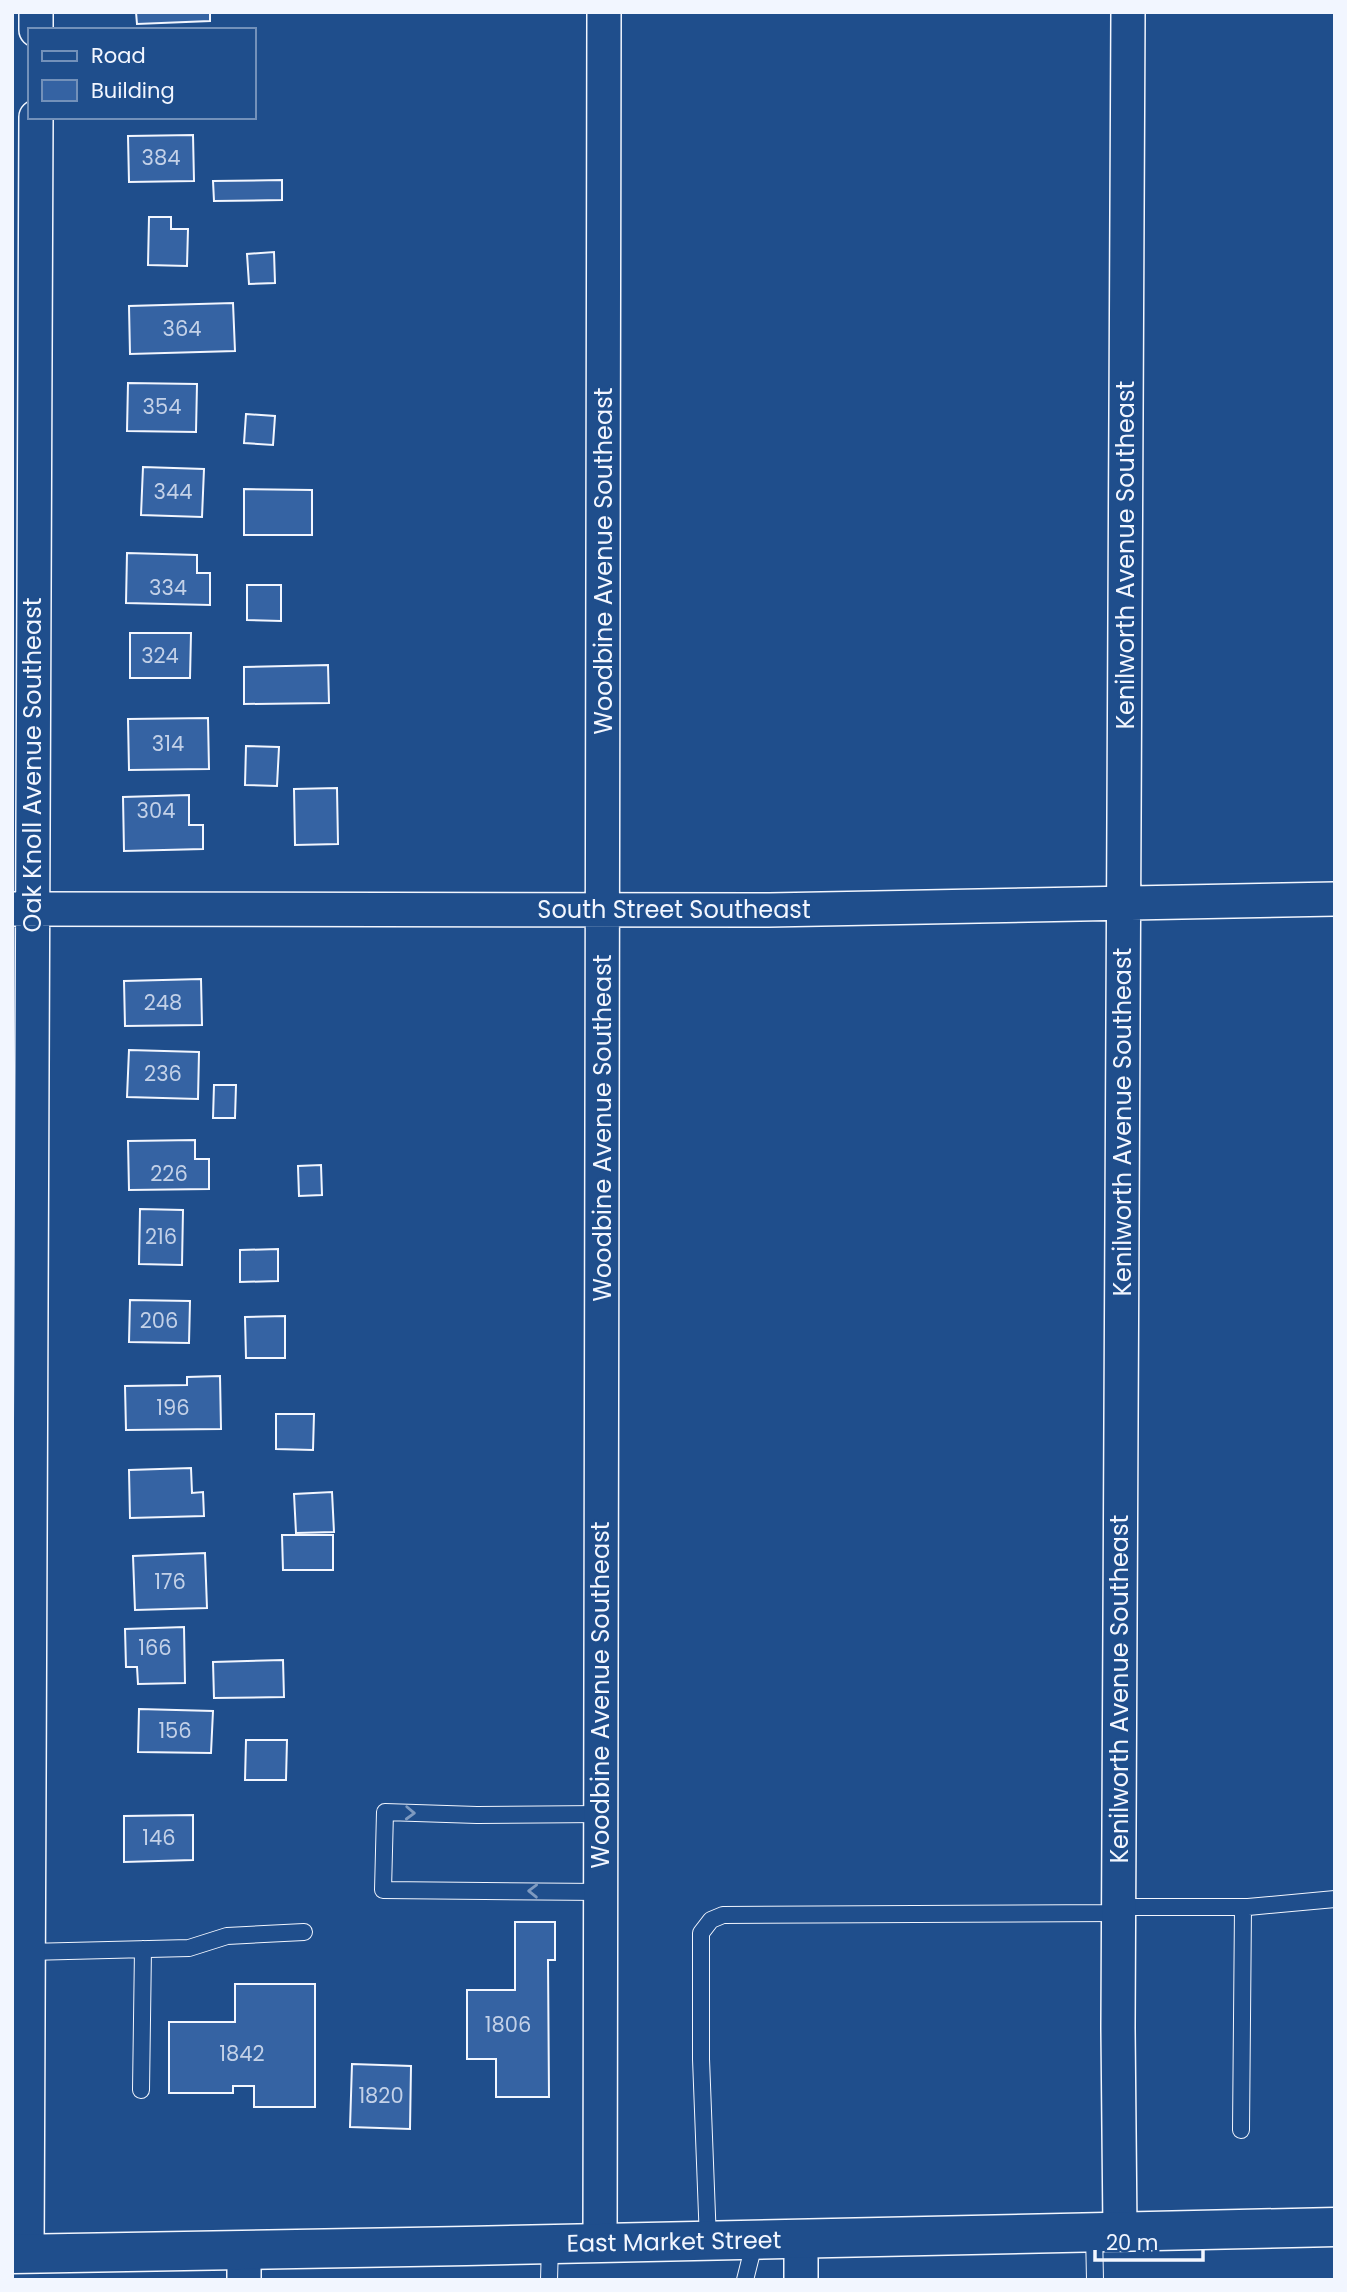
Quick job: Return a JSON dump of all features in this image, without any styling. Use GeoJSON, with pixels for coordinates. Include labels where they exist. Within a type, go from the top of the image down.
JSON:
{"type":"FeatureCollection","features":[{"type":"Feature","properties":{"kind":"main road","name":"East Market Street"},"geometry":{"type":"LineString","coordinates":[[20,2254],[244,2265],[549,2262],[600,2243],[1335,2227]]}},
{"type":"Feature","properties":{"kind":"street","name":"Woodbine Avenue Southeast"},"geometry":{"type":"LineString","coordinates":[[600,2243],[604,12]]}},
{"type":"Feature","properties":{"kind":"street","name":"Kenilworth Avenue Southeast"},"geometry":{"type":"LineString","coordinates":[[1107,2232],[1119,1910],[1128,12]]}},
{"type":"Feature","properties":{"kind":"street","name":"Oak Knoll Avenue Southeast"},"geometry":{"type":"LineString","coordinates":[[20,2254],[20,1995],[28,1952],[20,1908],[22,909],[36,119]]}},
{"type":"Feature","properties":{"kind":"street","name":"South Street Southeast"},"geometry":{"type":"LineString","coordinates":[[22,909],[769,910],[1335,898]]}},
{"type":"Feature","properties":{"kind":"street"},"geometry":{"type":"LineString","coordinates":[[800,2239],[801,2280]]}},
{"type":"Feature","properties":{"kind":"lane"},"geometry":{"type":"LineString","coordinates":[[601,1814],[477,1815],[385,1812],[383,1889],[601,1892]]}},
{"type":"Feature","properties":{"kind":"lane"},"geometry":{"type":"LineString","coordinates":[[708,2241],[701,2059],[701,1933],[711,1920],[723,1915],[1119,1910],[1242,1906],[1335,1899]]}},
{"type":"Feature","properties":{"kind":"lane"},"geometry":{"type":"LineString","coordinates":[[1241,2130],[1242,1906]]}},
{"type":"Feature","properties":{"kind":"lane"},"geometry":{"type":"LineString","coordinates":[[28,1952],[188,1948],[228,1936],[304,1932]]}},
{"type":"Feature","properties":{"kind":"lane"},"geometry":{"type":"LineString","coordinates":[[141,2090],[143,1949]]}},
{"type":"Feature","properties":{"kind":"lane"},"geometry":{"type":"LineString","coordinates":[[1095,2280],[1107,2232]]}},
{"type":"Feature","properties":{"kind":"lane"},"geometry":{"type":"LineString","coordinates":[[745,2280],[755,2240]]}},
{"type":"Feature","properties":{"kind":"building"},"geometry":{"type":"Polygon","coordinates":[[[136,12],[210,12],[210,21],[137,24],[136,12]]]}},
{"type":"Feature","properties":{"kind":"building"},"geometry":{"type":"Polygon","coordinates":[[[193,135],[194,181],[129,182],[128,136],[193,135]]]}},
{"type":"Feature","properties":{"kind":"building"},"geometry":{"type":"Polygon","coordinates":[[[282,180],[282,200],[214,201],[213,181],[282,180]]]}},
{"type":"Feature","properties":{"kind":"building"},"geometry":{"type":"Polygon","coordinates":[[[149,217],[171,217],[171,229],[188,229],[187,266],[148,265],[149,217]]]}},
{"type":"Feature","properties":{"kind":"building"},"geometry":{"type":"Polygon","coordinates":[[[274,252],[275,283],[249,284],[247,254],[274,252]]]}},
{"type":"Feature","properties":{"kind":"building"},"geometry":{"type":"Polygon","coordinates":[[[233,303],[235,351],[130,354],[129,306],[233,303]]]}},
{"type":"Feature","properties":{"kind":"building"},"geometry":{"type":"Polygon","coordinates":[[[128,383],[197,384],[196,432],[127,431],[128,383]]]}},
{"type":"Feature","properties":{"kind":"building"},"geometry":{"type":"Polygon","coordinates":[[[246,414],[275,416],[273,445],[244,443],[246,414]]]}},
{"type":"Feature","properties":{"kind":"building"},"geometry":{"type":"Polygon","coordinates":[[[143,467],[204,469],[202,517],[141,515],[143,467]]]}},
{"type":"Feature","properties":{"kind":"building"},"geometry":{"type":"Polygon","coordinates":[[[244,489],[312,490],[312,535],[244,535],[244,489]]]}},
{"type":"Feature","properties":{"kind":"building"},"geometry":{"type":"Polygon","coordinates":[[[127,553],[197,555],[197,573],[210,573],[210,605],[126,603],[127,553]]]}},
{"type":"Feature","properties":{"kind":"building"},"geometry":{"type":"Polygon","coordinates":[[[247,585],[281,585],[281,621],[247,620],[247,585]]]}},
{"type":"Feature","properties":{"kind":"building"},"geometry":{"type":"Polygon","coordinates":[[[130,633],[191,633],[190,678],[130,678],[130,633]]]}},
{"type":"Feature","properties":{"kind":"building"},"geometry":{"type":"Polygon","coordinates":[[[328,665],[329,703],[244,704],[244,667],[328,665]]]}},
{"type":"Feature","properties":{"kind":"building"},"geometry":{"type":"Polygon","coordinates":[[[208,718],[209,769],[129,770],[128,719],[208,718]]]}},
{"type":"Feature","properties":{"kind":"building"},"geometry":{"type":"Polygon","coordinates":[[[246,746],[279,747],[277,786],[245,785],[246,746]]]}},
{"type":"Feature","properties":{"kind":"building"},"geometry":{"type":"Polygon","coordinates":[[[337,788],[338,844],[295,845],[294,789],[337,788]]]}},
{"type":"Feature","properties":{"kind":"building"},"geometry":{"type":"Polygon","coordinates":[[[189,795],[189,825],[203,825],[203,849],[124,851],[123,797],[189,795]]]}},
{"type":"Feature","properties":{"kind":"building"},"geometry":{"type":"Polygon","coordinates":[[[201,979],[202,1025],[125,1026],[124,981],[201,979]]]}},
{"type":"Feature","properties":{"kind":"building"},"geometry":{"type":"Polygon","coordinates":[[[129,1050],[199,1052],[198,1099],[127,1097],[129,1050]]]}},
{"type":"Feature","properties":{"kind":"building"},"geometry":{"type":"Polygon","coordinates":[[[214,1085],[236,1085],[235,1118],[213,1118],[214,1085]]]}},
{"type":"Feature","properties":{"kind":"building"},"geometry":{"type":"Polygon","coordinates":[[[195,1140],[195,1159],[209,1159],[209,1189],[129,1190],[128,1141],[195,1140]]]}},
{"type":"Feature","properties":{"kind":"building"},"geometry":{"type":"Polygon","coordinates":[[[321,1165],[322,1195],[299,1196],[298,1166],[321,1165]]]}},
{"type":"Feature","properties":{"kind":"building"},"geometry":{"type":"Polygon","coordinates":[[[140,1209],[183,1210],[182,1265],[139,1264],[140,1209]]]}},
{"type":"Feature","properties":{"kind":"building"},"geometry":{"type":"Polygon","coordinates":[[[278,1249],[278,1281],[240,1282],[240,1250],[278,1249]]]}},
{"type":"Feature","properties":{"kind":"building"},"geometry":{"type":"Polygon","coordinates":[[[130,1300],[190,1301],[189,1343],[129,1342],[130,1300]]]}},
{"type":"Feature","properties":{"kind":"building"},"geometry":{"type":"Polygon","coordinates":[[[285,1316],[285,1358],[246,1358],[245,1317],[285,1316]]]}},
{"type":"Feature","properties":{"kind":"building"},"geometry":{"type":"Polygon","coordinates":[[[220,1376],[221,1429],[126,1430],[125,1386],[187,1385],[187,1377],[220,1376]]]}},
{"type":"Feature","properties":{"kind":"building"},"geometry":{"type":"Polygon","coordinates":[[[276,1414],[314,1414],[313,1450],[276,1449],[276,1414]]]}},
{"type":"Feature","properties":{"kind":"building"},"geometry":{"type":"Polygon","coordinates":[[[191,1468],[192,1493],[203,1492],[204,1516],[130,1518],[129,1470],[191,1468]]]}},
{"type":"Feature","properties":{"kind":"building"},"geometry":{"type":"Polygon","coordinates":[[[332,1492],[334,1532],[296,1533],[294,1494],[332,1492]]]}},
{"type":"Feature","properties":{"kind":"building"},"geometry":{"type":"Polygon","coordinates":[[[282,1535],[333,1535],[333,1570],[283,1570],[282,1535]]]}},
{"type":"Feature","properties":{"kind":"building"},"geometry":{"type":"Polygon","coordinates":[[[205,1553],[207,1608],[135,1610],[133,1556],[205,1553]]]}},
{"type":"Feature","properties":{"kind":"building"},"geometry":{"type":"Polygon","coordinates":[[[184,1627],[185,1683],[138,1684],[137,1667],[126,1667],[125,1629],[184,1627]]]}},
{"type":"Feature","properties":{"kind":"building"},"geometry":{"type":"Polygon","coordinates":[[[283,1660],[284,1697],[214,1698],[213,1662],[283,1660]]]}},
{"type":"Feature","properties":{"kind":"building"},"geometry":{"type":"Polygon","coordinates":[[[139,1709],[213,1711],[211,1753],[138,1752],[139,1709]]]}},
{"type":"Feature","properties":{"kind":"building"},"geometry":{"type":"Polygon","coordinates":[[[246,1740],[287,1740],[286,1780],[245,1780],[246,1740]]]}},
{"type":"Feature","properties":{"kind":"building"},"geometry":{"type":"Polygon","coordinates":[[[193,1815],[193,1860],[124,1862],[124,1816],[193,1815]]]}},
{"type":"Feature","properties":{"kind":"building"},"geometry":{"type":"Polygon","coordinates":[[[515,1922],[555,1922],[555,1960],[548,1960],[549,2097],[496,2097],[496,2059],[467,2059],[467,1990],[515,1990],[515,1922]]]}},
{"type":"Feature","properties":{"kind":"building"},"geometry":{"type":"Polygon","coordinates":[[[235,1984],[315,1984],[315,2107],[254,2107],[254,2086],[233,2086],[233,2093],[169,2093],[169,2022],[235,2022],[235,1984]]]}},
{"type":"Feature","properties":{"kind":"building"},"geometry":{"type":"Polygon","coordinates":[[[352,2064],[411,2066],[410,2129],[350,2127],[352,2064]]]}}]}
